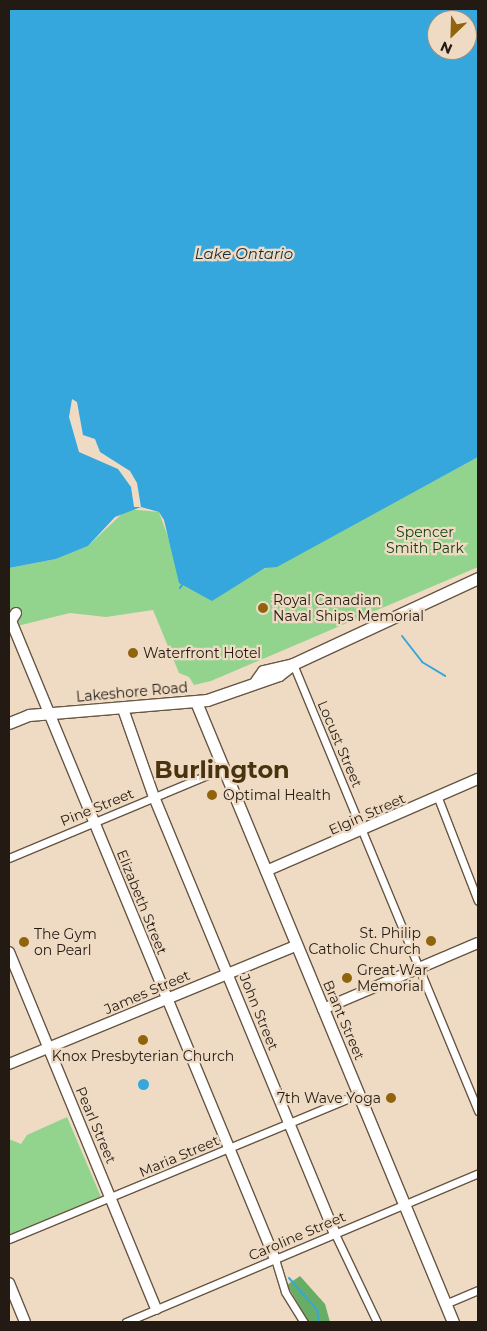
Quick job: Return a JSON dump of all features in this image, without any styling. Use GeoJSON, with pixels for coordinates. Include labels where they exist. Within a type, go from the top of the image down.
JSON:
{"type":"FeatureCollection","features":[{"type":"Feature","properties":{"kind":"main road","name":"Lakeshore Road"},"geometry":{"type":"LineString","coordinates":[[9,723],[48,714],[196,702],[256,680],[273,678],[293,664],[478,579]]}},
{"type":"Feature","properties":{"kind":"main road","name":"Brant Street"},"geometry":{"type":"LineString","coordinates":[[196,702],[222,769],[453,1322]]}},
{"type":"Feature","properties":{"kind":"street","name":"Elizabeth Street"},"geometry":{"type":"LineString","coordinates":[[16,613],[10,621],[275,1259]]}},
{"type":"Feature","properties":{"kind":"street","name":"Locust Street"},"geometry":{"type":"LineString","coordinates":[[293,664],[364,831],[478,1111]]}},
{"type":"Feature","properties":{"kind":"street","name":"John Street"},"geometry":{"type":"LineString","coordinates":[[123,709],[154,797],[335,1234],[377,1322]]}},
{"type":"Feature","properties":{"kind":"street","name":"Pine Street"},"geometry":{"type":"LineString","coordinates":[[9,858],[222,769]]}},
{"type":"Feature","properties":{"kind":"street","name":"Elgin Street"},"geometry":{"type":"LineString","coordinates":[[266,871],[364,831],[478,779]]}},
{"type":"Feature","properties":{"kind":"street"},"geometry":{"type":"LineString","coordinates":[[438,798],[478,901]]}},
{"type":"Feature","properties":{"kind":"street"},"geometry":{"type":"LineString","coordinates":[[323,1009],[478,943]]}},
{"type":"Feature","properties":{"kind":"street","name":"James Street"},"geometry":{"type":"LineString","coordinates":[[9,1064],[296,946]]}},
{"type":"Feature","properties":{"kind":"street","name":"Pearl Street"},"geometry":{"type":"LineString","coordinates":[[9,952],[112,1197],[156,1309]]}},
{"type":"Feature","properties":{"kind":"street","name":"Maria Street"},"geometry":{"type":"LineString","coordinates":[[9,1239],[359,1094]]}},
{"type":"Feature","properties":{"kind":"street","name":"Caroline Street"},"geometry":{"type":"LineString","coordinates":[[126,1322],[478,1173]]}},
{"type":"Feature","properties":{"kind":"street"},"geometry":{"type":"LineString","coordinates":[[275,1259],[285,1292],[304,1322]]}},
{"type":"Feature","properties":{"kind":"street"},"geometry":{"type":"LineString","coordinates":[[9,1283],[25,1322]]}},
{"type":"Feature","properties":{"kind":"street"},"geometry":{"type":"LineString","coordinates":[[446,1304],[478,1290]]}},
{"type":"Feature","properties":{"kind":"green space","name":"Spencer Smith Park"},"geometry":{"type":"Polygon","coordinates":[[[478,457],[478,567],[211,681],[194,685],[189,677],[179,673],[153,610],[106,617],[70,613],[17,626],[9,611],[9,568],[56,559],[88,546],[127,509],[159,512],[186,587],[208,597],[274,564],[277,566],[478,457]]]}},
{"type":"Feature","properties":{"kind":"green space"},"geometry":{"type":"Polygon","coordinates":[[[67,1117],[101,1197],[9,1235],[9,1139],[21,1144],[27,1135],[67,1117]]]}},
{"type":"Feature","properties":{"kind":"green space"},"geometry":{"type":"Polygon","coordinates":[[[300,1276],[325,1304],[330,1322],[309,1322],[287,1285],[300,1276]]]}},
{"type":"Feature","properties":{"kind":"water","name":"Lake Ontario"},"geometry":{"type":"Polygon","coordinates":[[[9,9],[478,9],[478,457],[277,567],[265,568],[212,601],[179,583],[164,520],[159,512],[141,507],[115,517],[88,546],[56,559],[9,568],[9,9]]]}},
{"type":"Feature","properties":{"kind":"water"},"geometry":{"type":"Polygon","coordinates":[[[143,1078],[149,1084],[143,1090],[137,1084],[143,1078]]]}},
{"type":"Feature","properties":{"kind":"pier"},"geometry":{"type":"Polygon","coordinates":[[[72,399],[77,402],[83,435],[95,439],[100,452],[130,471],[137,483],[141,507],[134,507],[131,487],[118,469],[79,452],[69,417],[72,399]]]}},
{"type":"Feature","properties":{"kind":"waterway"},"geometry":{"type":"LineString","coordinates":[[402,636],[422,662],[445,676]]}},
{"type":"Feature","properties":{"kind":"waterway"},"geometry":{"type":"LineString","coordinates":[[289,1278],[317,1310],[319,1322]]}},
{"type":"Feature","properties":{"kind":"place","name":"Royal Canadian Naval Ships Memorial"},"geometry":{"type":"Point","coordinates":[263,608]}},
{"type":"Feature","properties":{"kind":"place","name":"Waterfront Hotel"},"geometry":{"type":"Point","coordinates":[133,653]}},
{"type":"Feature","properties":{"kind":"place","name":"Optimal Health"},"geometry":{"type":"Point","coordinates":[212,795]}},
{"type":"Feature","properties":{"kind":"place","name":"St. Philip Catholic Church"},"geometry":{"type":"Point","coordinates":[431,941]}},
{"type":"Feature","properties":{"kind":"place","name":"The Gym on Pearl"},"geometry":{"type":"Point","coordinates":[24,942]}},
{"type":"Feature","properties":{"kind":"place","name":"Great War Memorial"},"geometry":{"type":"Point","coordinates":[347,978]}},
{"type":"Feature","properties":{"kind":"place","name":"Knox Presbyterian Church"},"geometry":{"type":"Point","coordinates":[143,1040]}},
{"type":"Feature","properties":{"kind":"place","name":"7th Wave Yoga"},"geometry":{"type":"Point","coordinates":[391,1098]}},
{"type":"Feature","properties":{"kind":"district","name":"Burlington"},"geometry":{"type":"Point","coordinates":[222,770]}}]}
